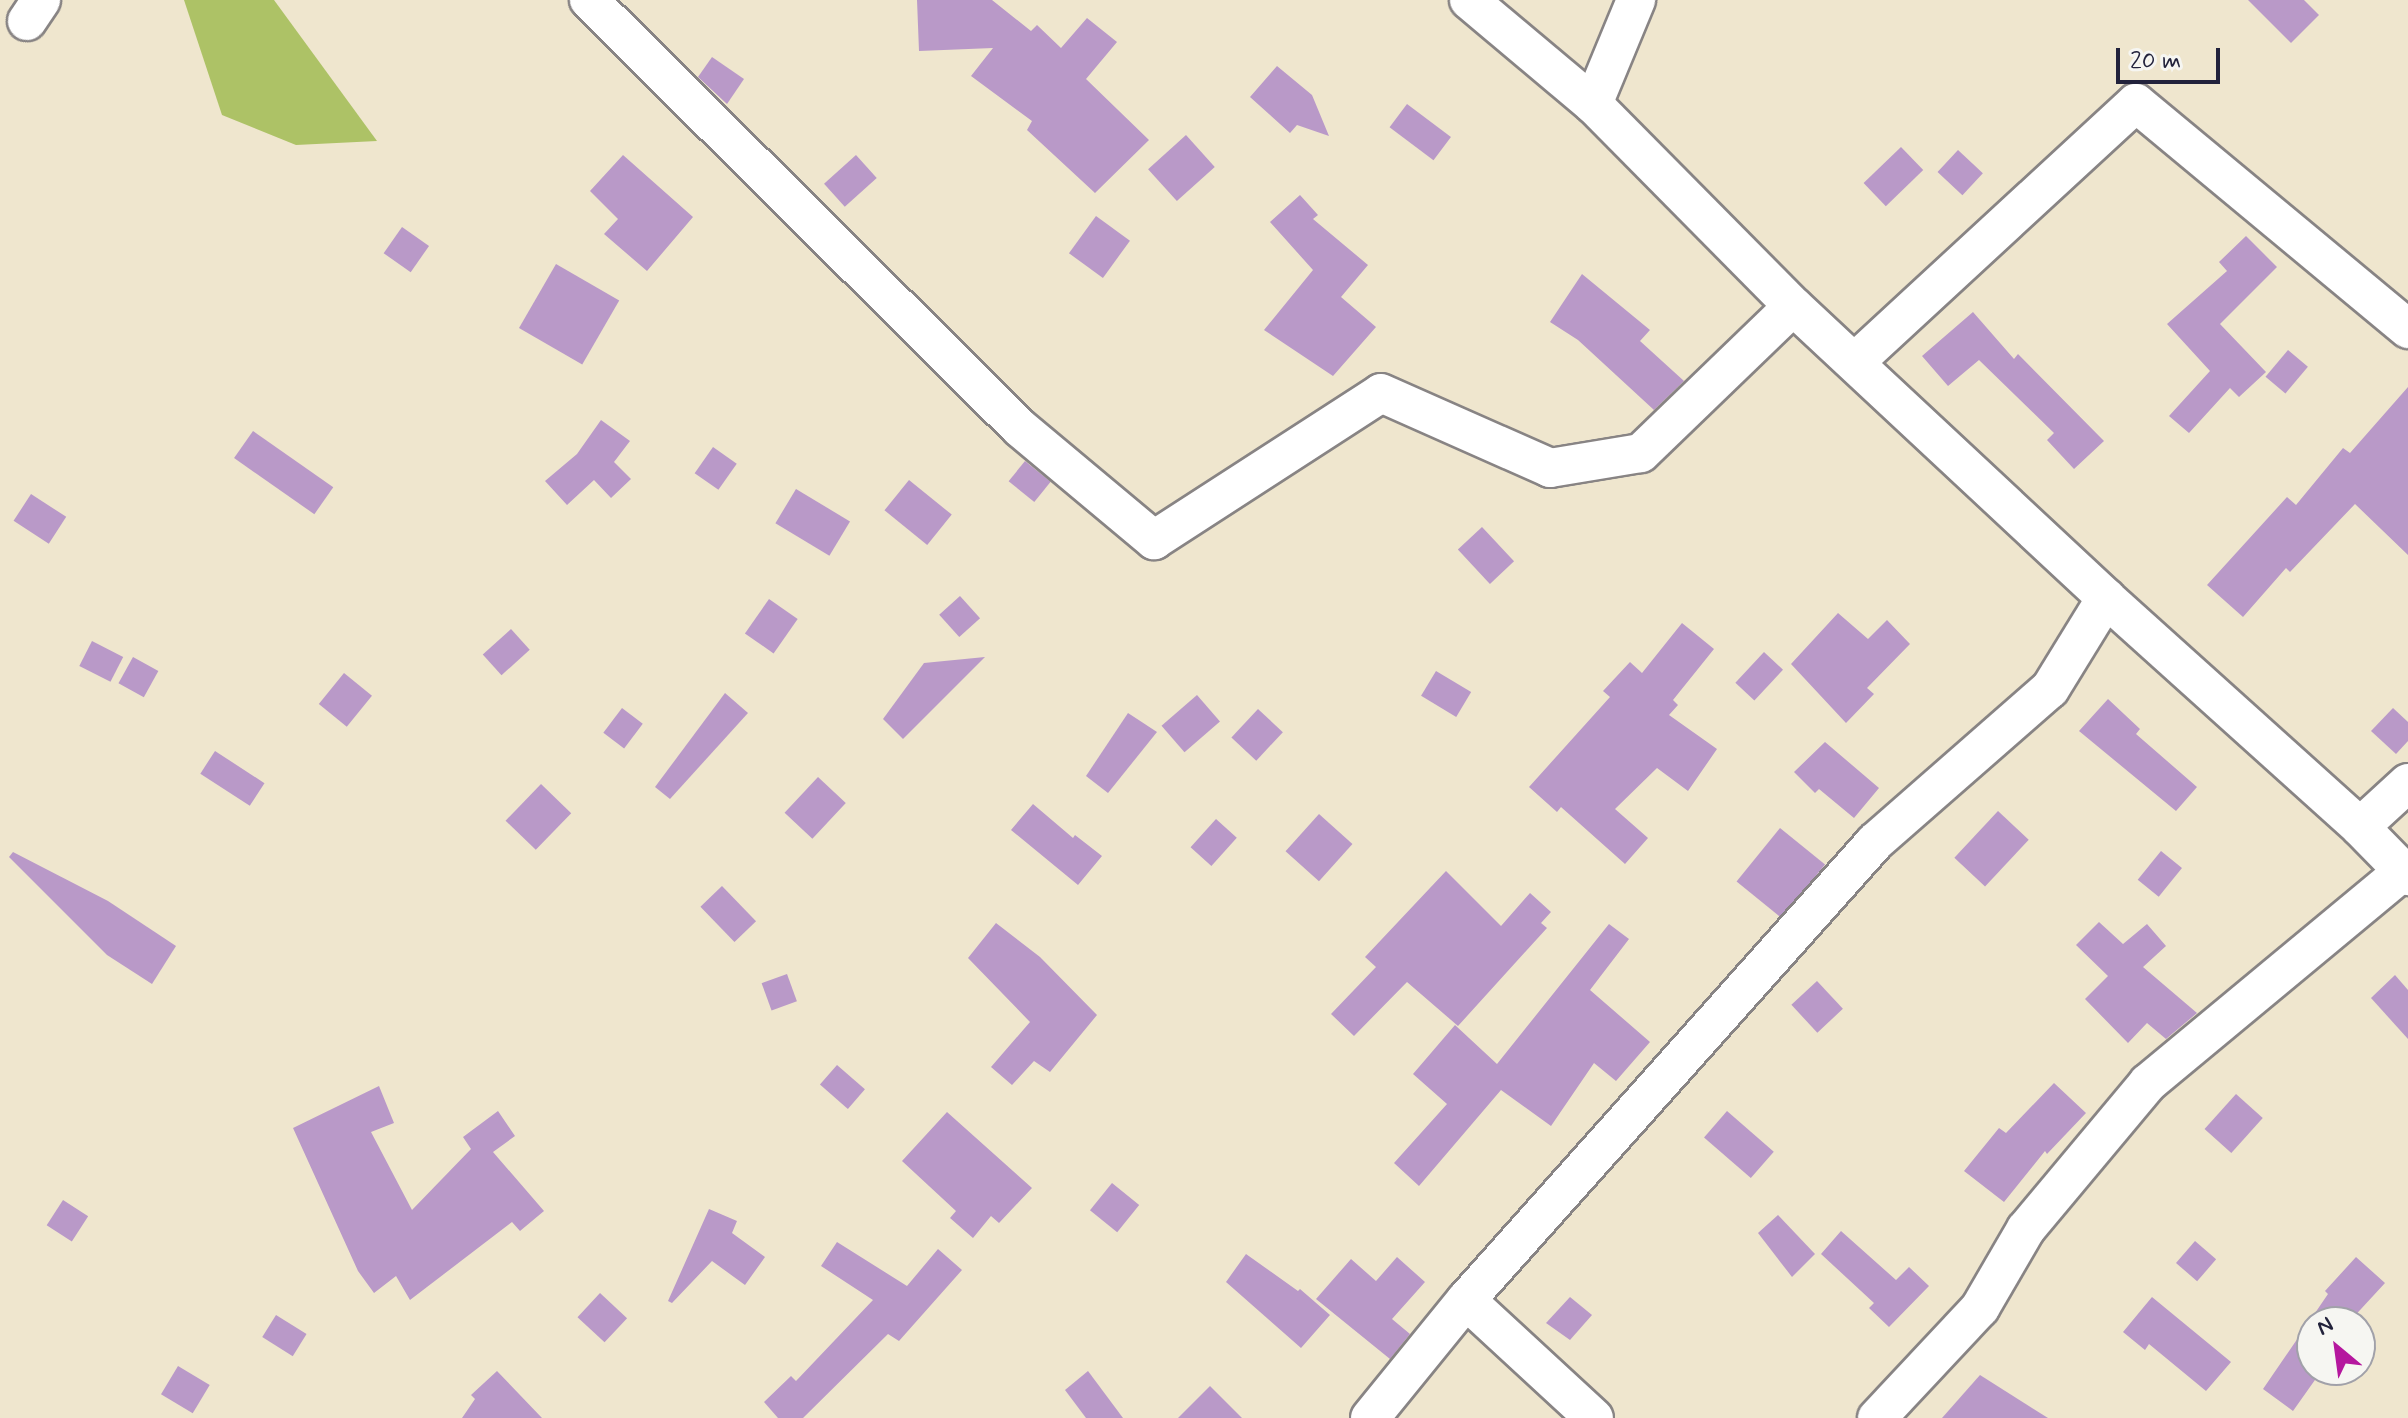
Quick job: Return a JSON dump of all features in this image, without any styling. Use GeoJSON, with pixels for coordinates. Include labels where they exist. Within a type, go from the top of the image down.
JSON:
{"type":"FeatureCollection","features":[{"type":"Feature","properties":{"kind":"street"},"geometry":{"type":"LineString","coordinates":[[589,0],[1020,428],[1154,540],[1381,393],[1550,468],[1641,453],[1793,306]]}},
{"type":"Feature","properties":{"kind":"street"},"geometry":{"type":"LineString","coordinates":[[1469,0],[1593,104],[1793,306],[2106,598],[2360,827],[2405,873],[2148,1083],[2026,1229],[1980,1308],[1877,1418]]}},
{"type":"Feature","properties":{"kind":"street"},"geometry":{"type":"LineString","coordinates":[[1593,104],[1636,0]]}},
{"type":"Feature","properties":{"kind":"street"},"geometry":{"type":"LineString","coordinates":[[1855,362],[2136,103],[2408,329]]}},
{"type":"Feature","properties":{"kind":"street"},"geometry":{"type":"LineString","coordinates":[[1370,1418],[1466,1300],[1875,842],[2050,689],[2106,598]]}},
{"type":"Feature","properties":{"kind":"street"},"geometry":{"type":"LineString","coordinates":[[2360,827],[2408,783]]}},
{"type":"Feature","properties":{"kind":"street"},"geometry":{"type":"LineString","coordinates":[[1466,1300],[1594,1418]]}},
{"type":"Feature","properties":{"kind":"green space"},"geometry":{"type":"Polygon","coordinates":[[[184,0],[274,0],[377,141],[296,145],[222,115],[184,0]]]}},
{"type":"Feature","properties":{"kind":"building"},"geometry":{"type":"Polygon","coordinates":[[[917,0],[992,0],[1031,31],[1037,25],[1061,48],[1087,18],[1117,42],[1086,79],[1149,140],[1095,193],[1027,130],[1032,121],[971,76],[993,48],[919,51],[917,0]]]}},
{"type":"Feature","properties":{"kind":"building"},"geometry":{"type":"Polygon","coordinates":[[[2248,0],[2304,0],[2319,15],[2291,43],[2248,0]]]}},
{"type":"Feature","properties":{"kind":"building"},"geometry":{"type":"Polygon","coordinates":[[[712,57],[744,79],[727,104],[698,77],[712,57]]]}},
{"type":"Feature","properties":{"kind":"building"},"geometry":{"type":"Polygon","coordinates":[[[1277,66],[1312,95],[1329,136],[1297,125],[1290,133],[1250,97],[1277,66]]]}},
{"type":"Feature","properties":{"kind":"building"},"geometry":{"type":"Polygon","coordinates":[[[1407,104],[1451,137],[1433,160],[1390,127],[1407,104]]]}},
{"type":"Feature","properties":{"kind":"building"},"geometry":{"type":"Polygon","coordinates":[[[1186,135],[1215,167],[1177,201],[1148,169],[1186,135]]]}},
{"type":"Feature","properties":{"kind":"building"},"geometry":{"type":"Polygon","coordinates":[[[1901,147],[1923,170],[1886,206],[1864,183],[1901,147]]]}},
{"type":"Feature","properties":{"kind":"building"},"geometry":{"type":"Polygon","coordinates":[[[1958,150],[1983,173],[1962,195],[1938,172],[1958,150]]]}},
{"type":"Feature","properties":{"kind":"building"},"geometry":{"type":"Polygon","coordinates":[[[623,155],[693,217],[647,271],[604,234],[618,219],[590,191],[623,155]]]}},
{"type":"Feature","properties":{"kind":"building"},"geometry":{"type":"Polygon","coordinates":[[[856,155],[877,178],[845,207],[824,184],[856,155]]]}},
{"type":"Feature","properties":{"kind":"building"},"geometry":{"type":"Polygon","coordinates":[[[1300,195],[1318,215],[1313,219],[1368,265],[1341,297],[1376,327],[1333,376],[1264,330],[1313,270],[1270,222],[1300,195]]]}},
{"type":"Feature","properties":{"kind":"building"},"geometry":{"type":"Polygon","coordinates":[[[1096,216],[1130,241],[1103,278],[1069,253],[1096,216]]]}},
{"type":"Feature","properties":{"kind":"building"},"geometry":{"type":"Polygon","coordinates":[[[402,227],[429,246],[411,272],[384,253],[402,227]]]}},
{"type":"Feature","properties":{"kind":"building"},"geometry":{"type":"Polygon","coordinates":[[[2246,236],[2277,267],[2220,324],[2266,372],[2239,397],[2230,388],[2189,433],[2169,416],[2210,371],[2167,324],[2227,271],[2219,262],[2246,236]]]}},
{"type":"Feature","properties":{"kind":"building"},"geometry":{"type":"Polygon","coordinates":[[[556,264],[619,301],[582,365],[519,328],[556,264]]]}},
{"type":"Feature","properties":{"kind":"building"},"geometry":{"type":"Polygon","coordinates":[[[1582,274],[1650,330],[1640,341],[1684,381],[1654,410],[1578,340],[1550,322],[1582,274]]]}},
{"type":"Feature","properties":{"kind":"building"},"geometry":{"type":"Polygon","coordinates":[[[1973,312],[2014,359],[2018,354],[2104,441],[2074,469],[2047,440],[2054,433],[1979,360],[1948,386],[1922,356],[1973,312]]]}},
{"type":"Feature","properties":{"kind":"building"},"geometry":{"type":"Polygon","coordinates":[[[2288,350],[2308,367],[2285,394],[2266,377],[2288,350]]]}},
{"type":"Feature","properties":{"kind":"building"},"geometry":{"type":"Polygon","coordinates":[[[2408,387],[2408,555],[2355,504],[2290,572],[2286,568],[2243,617],[2207,585],[2287,497],[2296,505],[2343,448],[2350,453],[2408,387]]]}},
{"type":"Feature","properties":{"kind":"building"},"geometry":{"type":"Polygon","coordinates":[[[601,420],[630,441],[614,462],[631,479],[611,498],[594,480],[567,505],[545,481],[577,454],[601,420]]]}},
{"type":"Feature","properties":{"kind":"building"},"geometry":{"type":"Polygon","coordinates":[[[253,431],[333,487],[314,514],[234,458],[253,431]]]}},
{"type":"Feature","properties":{"kind":"building"},"geometry":{"type":"Polygon","coordinates":[[[713,447],[737,464],[718,490],[695,473],[713,447]]]}},
{"type":"Feature","properties":{"kind":"building"},"geometry":{"type":"Polygon","coordinates":[[[1025,461],[1051,482],[1034,502],[1009,481],[1025,461]]]}},
{"type":"Feature","properties":{"kind":"building"},"geometry":{"type":"Polygon","coordinates":[[[909,480],[952,515],[927,545],[884,510],[909,480]]]}},
{"type":"Feature","properties":{"kind":"building"},"geometry":{"type":"Polygon","coordinates":[[[796,489],[850,521],[829,556],[775,523],[796,489]]]}},
{"type":"Feature","properties":{"kind":"building"},"geometry":{"type":"Polygon","coordinates":[[[31,494],[66,517],[49,544],[14,521],[31,494]]]}},
{"type":"Feature","properties":{"kind":"building"},"geometry":{"type":"Polygon","coordinates":[[[1482,527],[1514,561],[1490,584],[1458,550],[1482,527]]]}},
{"type":"Feature","properties":{"kind":"building"},"geometry":{"type":"Polygon","coordinates":[[[960,596],[980,618],[959,637],[939,615],[960,596]]]}},
{"type":"Feature","properties":{"kind":"building"},"geometry":{"type":"Polygon","coordinates":[[[769,599],[798,619],[774,653],[745,633],[769,599]]]}},
{"type":"Feature","properties":{"kind":"building"},"geometry":{"type":"Polygon","coordinates":[[[1838,613],[1868,639],[1887,620],[1910,644],[1867,688],[1874,694],[1846,723],[1791,664],[1838,613]]]}},
{"type":"Feature","properties":{"kind":"building"},"geometry":{"type":"Polygon","coordinates":[[[1682,623],[1714,649],[1673,700],[1678,705],[1669,715],[1717,749],[1688,791],[1657,768],[1615,809],[1648,838],[1625,864],[1561,807],[1557,812],[1529,787],[1610,697],[1603,691],[1630,662],[1642,673],[1682,623]]]}},
{"type":"Feature","properties":{"kind":"building"},"geometry":{"type":"Polygon","coordinates":[[[511,629],[530,650],[501,675],[483,654],[511,629]]]}},
{"type":"Feature","properties":{"kind":"building"},"geometry":{"type":"Polygon","coordinates":[[[92,641],[123,657],[110,682],[79,666],[92,641]]]}},
{"type":"Feature","properties":{"kind":"building"},"geometry":{"type":"Polygon","coordinates":[[[1764,652],[1783,670],[1754,700],[1735,683],[1764,652]]]}},
{"type":"Feature","properties":{"kind":"building"},"geometry":{"type":"Polygon","coordinates":[[[133,657],[158,671],[144,697],[118,683],[133,657]]]}},
{"type":"Feature","properties":{"kind":"building"},"geometry":{"type":"Polygon","coordinates":[[[985,657],[903,739],[883,719],[924,663],[985,657]]]}},
{"type":"Feature","properties":{"kind":"building"},"geometry":{"type":"Polygon","coordinates":[[[1436,671],[1471,692],[1456,717],[1421,696],[1436,671]]]}},
{"type":"Feature","properties":{"kind":"building"},"geometry":{"type":"Polygon","coordinates":[[[344,673],[372,696],[347,727],[319,704],[344,673]]]}},
{"type":"Feature","properties":{"kind":"building"},"geometry":{"type":"Polygon","coordinates":[[[725,693],[748,713],[670,799],[655,787],[725,693]]]}},
{"type":"Feature","properties":{"kind":"building"},"geometry":{"type":"Polygon","coordinates":[[[1197,695],[1220,721],[1184,752],[1162,726],[1197,695]]]}},
{"type":"Feature","properties":{"kind":"building"},"geometry":{"type":"Polygon","coordinates":[[[2108,699],[2140,729],[2136,734],[2197,787],[2176,811],[2079,731],[2108,699]]]}},
{"type":"Feature","properties":{"kind":"building"},"geometry":{"type":"Polygon","coordinates":[[[622,708],[643,724],[624,748],[603,733],[622,708]]]}},
{"type":"Feature","properties":{"kind":"building"},"geometry":{"type":"Polygon","coordinates":[[[2393,708],[2408,722],[2408,741],[2396,754],[2371,731],[2393,708]]]}},
{"type":"Feature","properties":{"kind":"building"},"geometry":{"type":"Polygon","coordinates":[[[1258,709],[1283,732],[1256,761],[1231,738],[1258,709]]]}},
{"type":"Feature","properties":{"kind":"building"},"geometry":{"type":"Polygon","coordinates":[[[1128,713],[1157,732],[1108,793],[1086,776],[1128,713]]]}},
{"type":"Feature","properties":{"kind":"building"},"geometry":{"type":"Polygon","coordinates":[[[1825,742],[1879,788],[1854,818],[1819,789],[1815,793],[1794,772],[1825,742]]]}},
{"type":"Feature","properties":{"kind":"building"},"geometry":{"type":"Polygon","coordinates":[[[215,751],[264,783],[250,806],[200,774],[215,751]]]}},
{"type":"Feature","properties":{"kind":"building"},"geometry":{"type":"Polygon","coordinates":[[[818,777],[846,803],[812,839],[785,813],[818,777]]]}},
{"type":"Feature","properties":{"kind":"building"},"geometry":{"type":"Polygon","coordinates":[[[541,784],[571,813],[536,850],[506,821],[541,784]]]}},
{"type":"Feature","properties":{"kind":"building"},"geometry":{"type":"Polygon","coordinates":[[[1033,804],[1073,838],[1075,835],[1102,856],[1078,885],[1011,830],[1033,804]]]}},
{"type":"Feature","properties":{"kind":"building"},"geometry":{"type":"Polygon","coordinates":[[[1998,811],[2029,840],[1985,886],[1954,858],[1998,811]]]}},
{"type":"Feature","properties":{"kind":"building"},"geometry":{"type":"Polygon","coordinates":[[[1319,814],[1352,844],[1319,881],[1286,851],[1319,814]]]}},
{"type":"Feature","properties":{"kind":"building"},"geometry":{"type":"Polygon","coordinates":[[[1216,819],[1237,838],[1211,866],[1191,847],[1216,819]]]}},
{"type":"Feature","properties":{"kind":"building"},"geometry":{"type":"Polygon","coordinates":[[[1780,828],[1825,865],[1782,918],[1737,882],[1780,828]]]}},
{"type":"Feature","properties":{"kind":"building"},"geometry":{"type":"Polygon","coordinates":[[[2161,851],[2182,868],[2159,897],[2138,880],[2161,851]]]}},
{"type":"Feature","properties":{"kind":"building"},"geometry":{"type":"Polygon","coordinates":[[[13,852],[108,901],[176,946],[152,984],[107,955],[9,857],[13,852]]]}},
{"type":"Feature","properties":{"kind":"building"},"geometry":{"type":"Polygon","coordinates":[[[1446,871],[1501,926],[1530,893],[1551,912],[1541,923],[1547,928],[1458,1026],[1407,982],[1354,1036],[1331,1014],[1376,967],[1365,957],[1446,871]]]}},
{"type":"Feature","properties":{"kind":"building"},"geometry":{"type":"Polygon","coordinates":[[[722,886],[756,921],[734,942],[700,907],[722,886]]]}},
{"type":"Feature","properties":{"kind":"building"},"geometry":{"type":"Polygon","coordinates":[[[2099,922],[2123,944],[2147,924],[2166,946],[2143,967],[2197,1013],[2166,1039],[2147,1023],[2128,1043],[2085,999],[2108,976],[2076,945],[2099,922]]]}},
{"type":"Feature","properties":{"kind":"building"},"geometry":{"type":"Polygon","coordinates":[[[996,923],[1040,957],[1097,1015],[1050,1072],[1034,1061],[1012,1085],[991,1067],[1030,1022],[968,958],[996,923]]]}},
{"type":"Feature","properties":{"kind":"building"},"geometry":{"type":"Polygon","coordinates":[[[1609,924],[1629,939],[1590,990],[1650,1042],[1616,1081],[1594,1063],[1551,1126],[1501,1090],[1419,1186],[1394,1163],[1447,1104],[1413,1074],[1455,1025],[1497,1064],[1609,924]]]}},
{"type":"Feature","properties":{"kind":"building"},"geometry":{"type":"Polygon","coordinates":[[[787,974],[797,1001],[772,1010],[762,983],[787,974]]]}},
{"type":"Feature","properties":{"kind":"building"},"geometry":{"type":"Polygon","coordinates":[[[2395,975],[2408,990],[2408,1039],[2371,998],[2395,975]]]}},
{"type":"Feature","properties":{"kind":"building"},"geometry":{"type":"Polygon","coordinates":[[[1817,981],[1843,1009],[1817,1033],[1791,1005],[1817,981]]]}},
{"type":"Feature","properties":{"kind":"building"},"geometry":{"type":"Polygon","coordinates":[[[837,1065],[865,1089],[848,1109],[820,1085],[837,1065]]]}},
{"type":"Feature","properties":{"kind":"building"},"geometry":{"type":"Polygon","coordinates":[[[2054,1083],[2086,1113],[2047,1154],[2045,1151],[2004,1202],[1964,1171],[1999,1128],[2006,1133],[2054,1083]]]}},
{"type":"Feature","properties":{"kind":"building"},"geometry":{"type":"Polygon","coordinates":[[[379,1086],[394,1123],[371,1132],[412,1210],[471,1149],[463,1137],[498,1111],[515,1136],[493,1152],[544,1211],[520,1231],[512,1222],[410,1300],[396,1276],[374,1293],[358,1271],[293,1128],[379,1086]]]}},
{"type":"Feature","properties":{"kind":"building"},"geometry":{"type":"Polygon","coordinates":[[[2236,1094],[2263,1118],[2231,1153],[2205,1129],[2236,1094]]]}},
{"type":"Feature","properties":{"kind":"building"},"geometry":{"type":"Polygon","coordinates":[[[1727,1111],[1774,1152],[1751,1178],[1704,1137],[1727,1111]]]}},
{"type":"Feature","properties":{"kind":"building"},"geometry":{"type":"Polygon","coordinates":[[[947,1112],[1032,1188],[999,1223],[991,1216],[973,1238],[950,1218],[956,1211],[902,1161],[947,1112]]]}},
{"type":"Feature","properties":{"kind":"building"},"geometry":{"type":"Polygon","coordinates":[[[1112,1183],[1139,1205],[1117,1232],[1090,1210],[1112,1183]]]}},
{"type":"Feature","properties":{"kind":"building"},"geometry":{"type":"Polygon","coordinates":[[[63,1200],[88,1216],[72,1241],[47,1225],[63,1200]]]}},
{"type":"Feature","properties":{"kind":"building"},"geometry":{"type":"Polygon","coordinates":[[[709,1209],[737,1221],[732,1233],[765,1257],[745,1285],[712,1261],[672,1303],[668,1301],[709,1209]]]}},
{"type":"Feature","properties":{"kind":"building"},"geometry":{"type":"Polygon","coordinates":[[[1778,1215],[1815,1254],[1792,1277],[1758,1233],[1778,1215]]]}},
{"type":"Feature","properties":{"kind":"building"},"geometry":{"type":"Polygon","coordinates":[[[1841,1231],[1896,1280],[1909,1267],[1929,1286],[1889,1327],[1869,1308],[1874,1303],[1821,1254],[1841,1231]]]}},
{"type":"Feature","properties":{"kind":"building"},"geometry":{"type":"Polygon","coordinates":[[[2195,1241],[2216,1259],[2197,1281],[2176,1263],[2195,1241]]]}},
{"type":"Feature","properties":{"kind":"building"},"geometry":{"type":"Polygon","coordinates":[[[837,1242],[907,1286],[938,1249],[962,1270],[899,1341],[888,1334],[803,1418],[778,1418],[764,1402],[791,1376],[796,1381],[873,1300],[821,1266],[837,1242]]]}},
{"type":"Feature","properties":{"kind":"building"},"geometry":{"type":"Polygon","coordinates":[[[1246,1254],[1298,1291],[1300,1289],[1330,1315],[1301,1348],[1226,1282],[1246,1254]]]}},
{"type":"Feature","properties":{"kind":"building"},"geometry":{"type":"Polygon","coordinates":[[[1397,1257],[1425,1282],[1392,1319],[1410,1334],[1390,1359],[1316,1299],[1351,1259],[1376,1281],[1397,1257]]]}},
{"type":"Feature","properties":{"kind":"building"},"geometry":{"type":"Polygon","coordinates":[[[2356,1257],[2385,1283],[2364,1306],[2320,1306],[2328,1294],[2325,1291],[2356,1257]]]}},
{"type":"Feature","properties":{"kind":"building"},"geometry":{"type":"Polygon","coordinates":[[[600,1293],[627,1318],[605,1342],[577,1317],[600,1293]]]}},
{"type":"Feature","properties":{"kind":"building"},"geometry":{"type":"Polygon","coordinates":[[[1570,1297],[1592,1315],[1570,1340],[1546,1323],[1570,1297]]]}},
{"type":"Feature","properties":{"kind":"building"},"geometry":{"type":"Polygon","coordinates":[[[2152,1297],[2231,1362],[2206,1391],[2149,1344],[2145,1350],[2123,1332],[2152,1297]]]}},
{"type":"Feature","properties":{"kind":"building"},"geometry":{"type":"Polygon","coordinates":[[[276,1315],[307,1334],[293,1356],[262,1337],[276,1315]]]}},
{"type":"Feature","properties":{"kind":"building"},"geometry":{"type":"Polygon","coordinates":[[[2296,1341],[2296,1386],[2311,1386],[2293,1411],[2263,1389],[2296,1341]]]}},
{"type":"Feature","properties":{"kind":"building"},"geometry":{"type":"Polygon","coordinates":[[[178,1366],[210,1385],[193,1413],[161,1394],[178,1366]]]}},
{"type":"Feature","properties":{"kind":"building"},"geometry":{"type":"Polygon","coordinates":[[[497,1371],[542,1418],[462,1418],[475,1399],[471,1395],[497,1371]]]}},
{"type":"Feature","properties":{"kind":"building"},"geometry":{"type":"Polygon","coordinates":[[[1088,1371],[1123,1418],[1086,1418],[1065,1390],[1088,1371]]]}},
{"type":"Feature","properties":{"kind":"building"},"geometry":{"type":"Polygon","coordinates":[[[1980,1375],[2048,1418],[1942,1418],[1980,1375]]]}},
{"type":"Feature","properties":{"kind":"building"},"geometry":{"type":"Polygon","coordinates":[[[1210,1386],[1242,1418],[1178,1418],[1210,1386]]]}}]}
